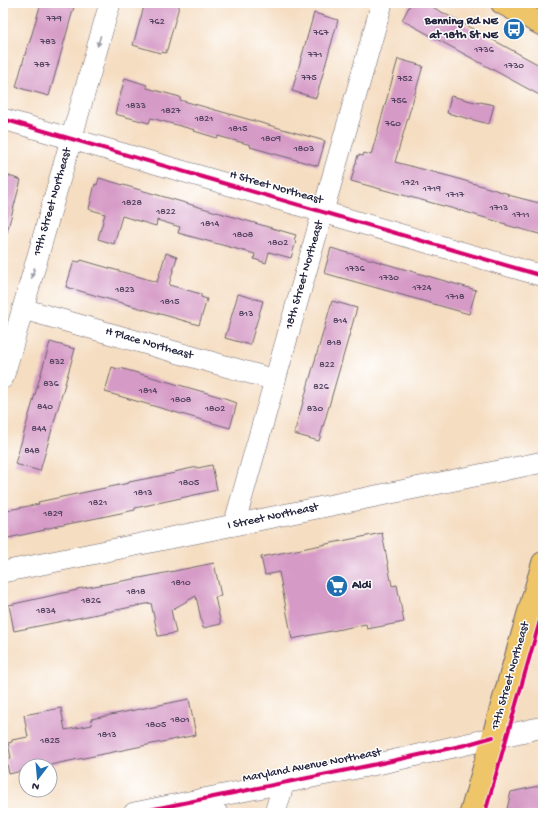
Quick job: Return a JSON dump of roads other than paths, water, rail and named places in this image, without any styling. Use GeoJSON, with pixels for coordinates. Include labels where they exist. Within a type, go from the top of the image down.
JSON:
{"type":"FeatureCollection","features":[{"type":"Feature","properties":{"kind":"main road"},"geometry":{"type":"LineString","coordinates":[[502,3],[543,25]]}},
{"type":"Feature","properties":{"kind":"main road","name":"17th Street Northeast"},"geometry":{"type":"LineString","coordinates":[[472,813],[543,563]]}},
{"type":"Feature","properties":{"kind":"street","name":"19th Street Northeast"},"geometry":{"type":"LineString","coordinates":[[3,378],[110,3]]}},
{"type":"Feature","properties":{"kind":"street","name":"18th Street Northeast"},"geometry":{"type":"LineString","coordinates":[[234,524],[382,3]]}},
{"type":"Feature","properties":{"kind":"street","name":"H Street Northeast"},"geometry":{"type":"LineString","coordinates":[[3,119],[543,276]]}},
{"type":"Feature","properties":{"kind":"street","name":"H Place Northeast"},"geometry":{"type":"LineString","coordinates":[[23,309],[275,380]]}},
{"type":"Feature","properties":{"kind":"street","name":"I Street Northeast"},"geometry":{"type":"LineString","coordinates":[[3,572],[543,462]]}},
{"type":"Feature","properties":{"kind":"street","name":"Maryland Avenue Northeast"},"geometry":{"type":"LineString","coordinates":[[134,813],[390,761],[543,727]]}},
{"type":"Feature","properties":{"kind":"street"},"geometry":{"type":"LineString","coordinates":[[275,813],[284,782]]}},
{"type":"Feature","properties":{"kind":"street"},"geometry":{"type":"LineString","coordinates":[[183,803],[217,813]]}},
{"type":"Feature","properties":{"kind":"place","name":"Benning Rd NE at 18th St NE"},"geometry":{"type":"Point","coordinates":[514,29]}},
{"type":"Feature","properties":{"kind":"place","name":"Aldi"},"geometry":{"type":"Point","coordinates":[337,586]}}]}
